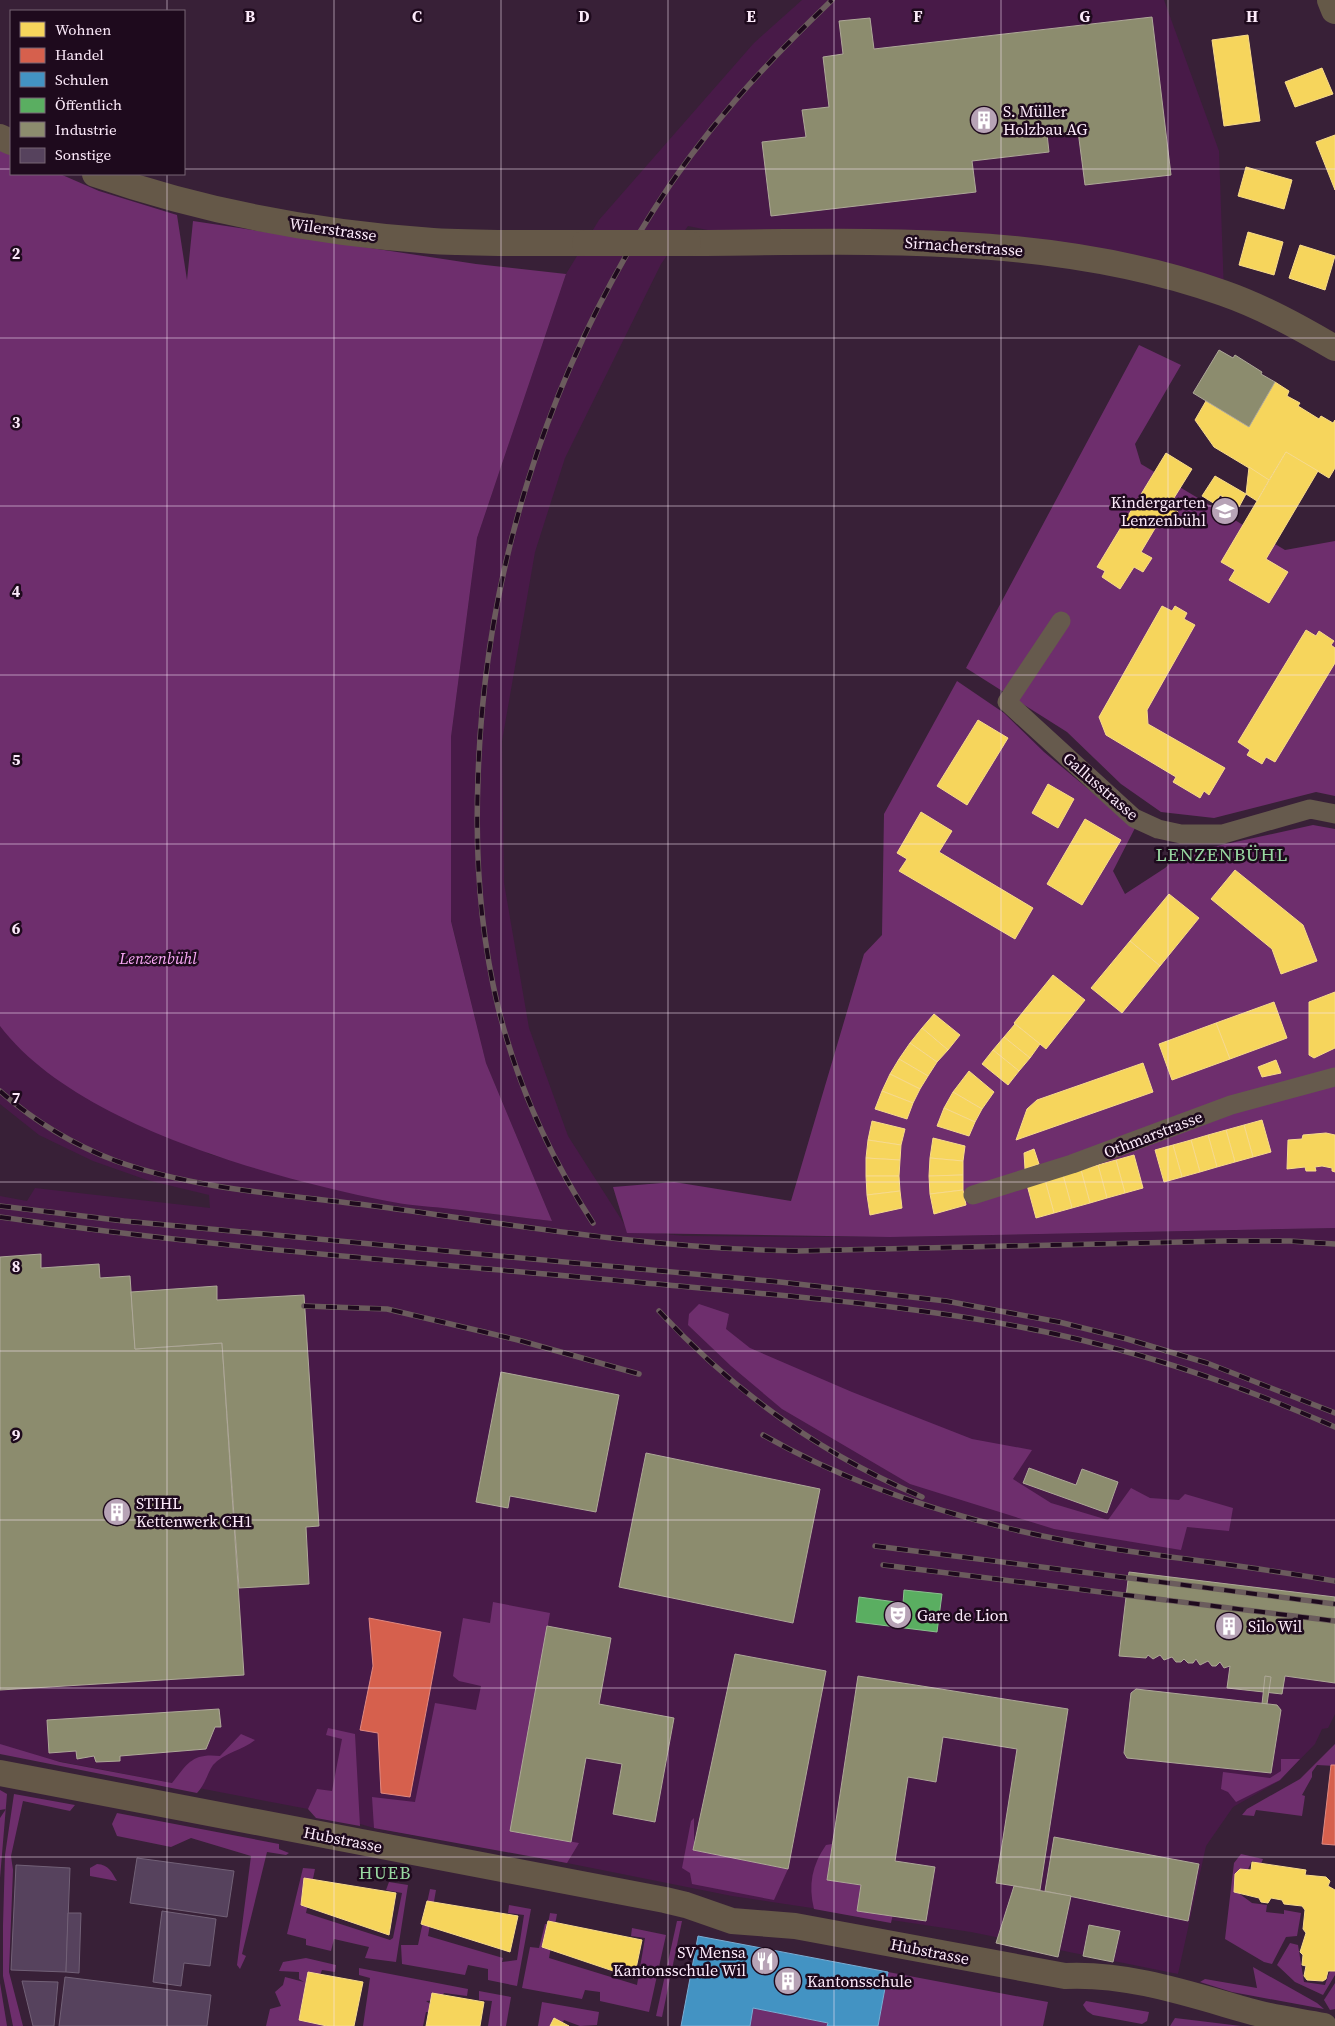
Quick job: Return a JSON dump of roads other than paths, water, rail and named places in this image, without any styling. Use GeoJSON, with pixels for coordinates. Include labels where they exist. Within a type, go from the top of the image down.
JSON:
{"type":"FeatureCollection","features":[{"type":"Feature","properties":{"kind":"main road"},"geometry":{"type":"LineString","coordinates":[[1331,0],[1335,10]]}},
{"type":"Feature","properties":{"kind":"street","name":"Wilerstrasse"},"geometry":{"type":"LineString","coordinates":[[98,175],[223,210],[319,228],[435,241],[580,243]]}},
{"type":"Feature","properties":{"kind":"street","name":"Sirnacherstrasse"},"geometry":{"type":"LineString","coordinates":[[580,243],[932,242],[998,246],[1050,253],[1187,281],[1224,293],[1287,320],[1335,348]]}},
{"type":"Feature","properties":{"kind":"street","name":"Gallusstrasse"},"geometry":{"type":"LineString","coordinates":[[1061,620],[1007,702],[1134,818],[1158,829],[1181,834],[1223,834],[1310,809],[1335,814]]}},
{"type":"Feature","properties":{"kind":"street","name":"Othmarstrasse"},"geometry":{"type":"LineString","coordinates":[[973,1195],[1072,1164],[1231,1105],[1335,1077]]}},
{"type":"Feature","properties":{"kind":"street","name":"Hubstrasse"},"geometry":{"type":"LineString","coordinates":[[0,1773],[686,1905],[734,1905],[766,1912],[795,1926],[1065,1976],[1091,1975],[1136,1982],[1199,1995],[1251,2012],[1324,2026]]}},
{"type":"Feature","properties":{"kind":"railway"},"geometry":{"type":"LineString","coordinates":[[593,1223],[549,1146],[525,1092],[498,1007],[487,951],[480,894],[477,808],[483,704],[493,629],[508,555],[527,483],[552,412],[581,343],[615,276],[672,182],[714,126],[759,74],[832,0]]}},
{"type":"Feature","properties":{"kind":"railway"},"geometry":{"type":"LineString","coordinates":[[0,1091],[41,1122],[85,1148],[116,1161],[181,1179],[248,1191],[641,1241],[693,1246],[798,1251],[1224,1241],[1290,1241],[1335,1244]]}},
{"type":"Feature","properties":{"kind":"railway"},"geometry":{"type":"LineString","coordinates":[[0,1206],[124,1221],[780,1282],[946,1301],[1059,1322],[1127,1339],[1207,1363],[1335,1413]]}},
{"type":"Feature","properties":{"kind":"railway"},"geometry":{"type":"LineString","coordinates":[[0,1217],[161,1238],[403,1262],[782,1295],[965,1317],[1052,1333],[1176,1366],[1256,1394],[1335,1427]]}},
{"type":"Feature","properties":{"kind":"railway"},"geometry":{"type":"LineString","coordinates":[[304,1306],[387,1309],[518,1340],[639,1374]]}},
{"type":"Feature","properties":{"kind":"railway"},"geometry":{"type":"LineString","coordinates":[[659,1311],[718,1368],[781,1418],[814,1441],[849,1461],[922,1497]]}},
{"type":"Feature","properties":{"kind":"railway"},"geometry":{"type":"LineString","coordinates":[[763,1435],[804,1457],[846,1476],[889,1493],[978,1521],[1023,1532],[1114,1549],[1335,1581]]}},
{"type":"Feature","properties":{"kind":"railway"},"geometry":{"type":"LineString","coordinates":[[875,1546],[1335,1604]]}},
{"type":"Feature","properties":{"kind":"railway"},"geometry":{"type":"LineString","coordinates":[[883,1565],[1335,1621]]}},
{"type":"Feature","properties":{"kind":"place","name":"S. Müller Holzbau AG"},"geometry":{"type":"Point","coordinates":[984,120]}},
{"type":"Feature","properties":{"kind":"place","name":"Kindergarten Lenzenbühl"},"geometry":{"type":"Point","coordinates":[1225,511]}},
{"type":"Feature","properties":{"kind":"place","name":"STIHL Kettenwerk CH1"},"geometry":{"type":"Point","coordinates":[117,1512]}},
{"type":"Feature","properties":{"kind":"place","name":"Gare de Lion"},"geometry":{"type":"Point","coordinates":[898,1615]}},
{"type":"Feature","properties":{"kind":"place","name":"Silo Wil"},"geometry":{"type":"Point","coordinates":[1229,1626]}},
{"type":"Feature","properties":{"kind":"place","name":"SV Mensa Kantonsschule Wil"},"geometry":{"type":"Point","coordinates":[765,1961]}},
{"type":"Feature","properties":{"kind":"place","name":"Kantonsschule"},"geometry":{"type":"Point","coordinates":[788,1981]}},
{"type":"Feature","properties":{"kind":"district","name":"LENZENBÜHL"},"geometry":{"type":"Point","coordinates":[1222,854]}},
{"type":"Feature","properties":{"kind":"district","name":"HUEB"},"geometry":{"type":"Point","coordinates":[385,1872]}},
{"type":"Feature","properties":{"kind":"park label","name":"Lenzenbühl"},"geometry":{"type":"Point","coordinates":[158,958]}}]}
